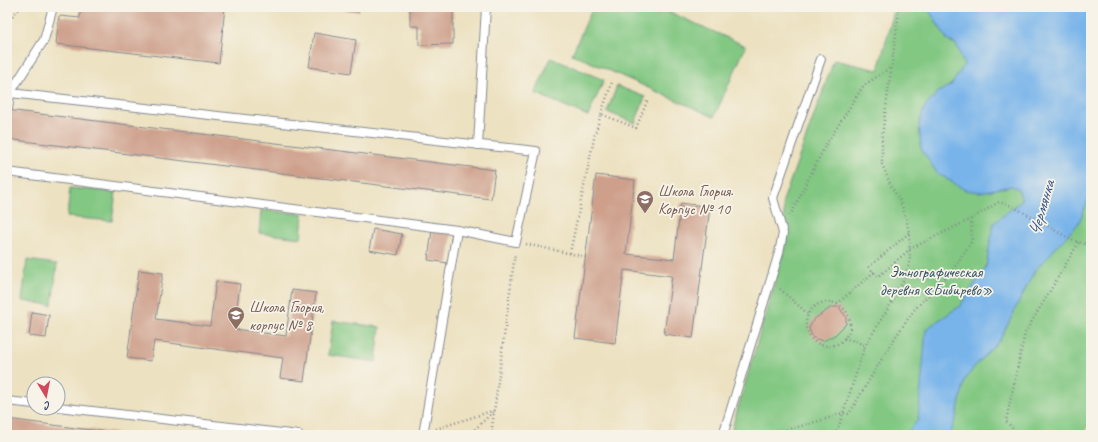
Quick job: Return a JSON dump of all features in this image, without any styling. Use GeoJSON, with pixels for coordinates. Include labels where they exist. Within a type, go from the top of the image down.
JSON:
{"type":"FeatureCollection","features":[{"type":"Feature","properties":{"kind":"lane"},"geometry":{"type":"LineString","coordinates":[[8,110],[9,92],[44,40],[53,7]]}},
{"type":"Feature","properties":{"kind":"lane"},"geometry":{"type":"LineString","coordinates":[[478,145],[486,7]]}},
{"type":"Feature","properties":{"kind":"lane"},"geometry":{"type":"LineString","coordinates":[[723,435],[779,253],[783,233],[773,198],[821,59]]}},
{"type":"Feature","properties":{"kind":"lane"},"geometry":{"type":"LineString","coordinates":[[7,172],[457,230],[516,242],[536,151],[9,92]]}},
{"type":"Feature","properties":{"kind":"lane"},"geometry":{"type":"LineString","coordinates":[[423,434],[457,230]]}},
{"type":"Feature","properties":{"kind":"lane"},"geometry":{"type":"LineString","coordinates":[[7,401],[26,403]]}},
{"type":"Feature","properties":{"kind":"lane"},"geometry":{"type":"LineString","coordinates":[[66,408],[298,435]]}},
{"type":"Feature","properties":{"kind":"path"},"geometry":{"type":"LineString","coordinates":[[7,22],[20,7]]}},
{"type":"Feature","properties":{"kind":"path"},"geometry":{"type":"LineString","coordinates":[[836,435],[865,346],[895,297],[906,275],[910,260],[909,233],[906,218],[900,201],[891,186],[882,164],[882,136],[890,68],[899,12],[898,7]]}},
{"type":"Feature","properties":{"kind":"path"},"geometry":{"type":"LineString","coordinates":[[783,233],[825,146],[864,85],[890,68]]}},
{"type":"Feature","properties":{"kind":"path"},"geometry":{"type":"LineString","coordinates":[[570,253],[595,134],[612,82]]}},
{"type":"Feature","properties":{"kind":"path"},"geometry":{"type":"LineString","coordinates":[[601,114],[636,128],[648,99]]}},
{"type":"Feature","properties":{"kind":"path"},"geometry":{"type":"LineString","coordinates":[[909,233],[869,267],[878,277],[910,249],[971,220],[998,202],[1012,206],[1074,241],[1091,245]]}},
{"type":"Feature","properties":{"kind":"path"},"geometry":{"type":"LineString","coordinates":[[768,435],[824,420],[842,413],[849,414],[890,345],[914,310],[952,271],[972,241],[971,220]]}},
{"type":"Feature","properties":{"kind":"path"},"geometry":{"type":"LineString","coordinates":[[491,435],[516,242],[586,256]]}},
{"type":"Feature","properties":{"kind":"path"},"geometry":{"type":"LineString","coordinates":[[1016,435],[1016,432],[1006,421],[1025,332],[1079,242]]}},
{"type":"Feature","properties":{"kind":"path"},"geometry":{"type":"LineString","coordinates":[[837,304],[874,272]]}},
{"type":"Feature","properties":{"kind":"path"},"geometry":{"type":"LineString","coordinates":[[778,287],[808,314]]}},
{"type":"Feature","properties":{"kind":"path"},"geometry":{"type":"LineString","coordinates":[[828,302],[837,304],[844,308],[848,315],[850,323],[849,332],[836,344],[827,346],[817,344],[810,337],[806,328],[806,318],[808,314],[810,310],[818,304],[828,302]]}},
{"type":"Feature","properties":{"kind":"path"},"geometry":{"type":"LineString","coordinates":[[844,338],[865,346]]}},
{"type":"Feature","properties":{"kind":"path"},"geometry":{"type":"LineString","coordinates":[[423,434],[495,410]]}},
{"type":"Feature","properties":{"kind":"path"},"geometry":{"type":"LineString","coordinates":[[469,435],[495,410]]}},
{"type":"Feature","properties":{"kind":"path"},"geometry":{"type":"LineString","coordinates":[[1088,435],[1091,430]]}},
{"type":"Feature","properties":{"kind":"green space"},"geometry":{"type":"Polygon","coordinates":[[[593,7],[658,7],[746,46],[714,117],[572,54],[593,7]]]}},
{"type":"Feature","properties":{"kind":"green space","name":"Этнографическая деревня «Бибирево»"},"geometry":{"type":"Polygon","coordinates":[[[888,7],[1091,7],[1091,422],[1081,435],[730,435],[786,244],[783,201],[834,60],[878,70],[894,11],[888,7]]]}},
{"type":"Feature","properties":{"kind":"green space"},"geometry":{"type":"Polygon","coordinates":[[[551,58],[604,80],[588,116],[535,93],[551,58]]]}},
{"type":"Feature","properties":{"kind":"green space"},"geometry":{"type":"Polygon","coordinates":[[[617,86],[645,97],[635,123],[607,112],[617,86]]]}},
{"type":"Feature","properties":{"kind":"green space"},"geometry":{"type":"Polygon","coordinates":[[[70,188],[116,192],[112,221],[67,217],[70,188]]]}},
{"type":"Feature","properties":{"kind":"green space"},"geometry":{"type":"Polygon","coordinates":[[[261,210],[303,214],[301,238],[259,233],[261,210]]]}},
{"type":"Feature","properties":{"kind":"green space"},"geometry":{"type":"Polygon","coordinates":[[[27,260],[57,264],[52,305],[22,301],[27,260]]]}},
{"type":"Feature","properties":{"kind":"green space"},"geometry":{"type":"Polygon","coordinates":[[[333,321],[380,327],[376,362],[328,355],[333,321]]]}},
{"type":"Feature","properties":{"kind":"water","name":"Чермянка"},"geometry":{"type":"Polygon","coordinates":[[[927,7],[1091,7],[1091,186],[1086,206],[1078,224],[1035,270],[1000,340],[975,366],[965,380],[956,418],[950,435],[905,435],[918,420],[926,329],[960,306],[986,267],[993,224],[1022,200],[1018,189],[1012,186],[980,192],[965,190],[937,173],[921,149],[919,124],[924,108],[937,93],[952,84],[964,65],[956,44],[948,41],[927,7]]]}},
{"type":"Feature","properties":{"kind":"building"},"geometry":{"type":"Polygon","coordinates":[[[80,7],[225,7],[219,63],[56,44],[59,16],[80,18],[80,7]]]}},
{"type":"Feature","properties":{"kind":"building"},"geometry":{"type":"Polygon","coordinates":[[[342,7],[359,7],[359,12],[342,10],[342,7]]]}},
{"type":"Feature","properties":{"kind":"building"},"geometry":{"type":"Polygon","coordinates":[[[410,7],[453,7],[453,44],[419,45],[419,26],[410,26],[410,7]]]}},
{"type":"Feature","properties":{"kind":"building"},"geometry":{"type":"Polygon","coordinates":[[[314,33],[356,40],[351,73],[309,67],[314,33]]]}},
{"type":"Feature","properties":{"kind":"building"},"geometry":{"type":"Polygon","coordinates":[[[7,110],[495,170],[491,199],[7,139],[7,110]]]}},
{"type":"Feature","properties":{"kind":"building"},"geometry":{"type":"Polygon","coordinates":[[[596,175],[635,180],[626,254],[674,259],[681,203],[710,207],[693,338],[664,334],[672,276],[624,270],[615,343],[575,338],[596,175]]]}},
{"type":"Feature","properties":{"kind":"building"},"geometry":{"type":"Polygon","coordinates":[[[373,229],[402,234],[398,255],[369,250],[373,229]]]}},
{"type":"Feature","properties":{"kind":"building"},"geometry":{"type":"Polygon","coordinates":[[[432,230],[452,232],[448,263],[428,260],[432,230]]]}},
{"type":"Feature","properties":{"kind":"building"},"geometry":{"type":"Polygon","coordinates":[[[139,270],[163,273],[156,319],[210,326],[216,281],[240,284],[234,329],[286,336],[292,290],[316,293],[304,381],[280,378],[283,358],[154,341],[151,361],[127,358],[139,270]]]}},
{"type":"Feature","properties":{"kind":"building"},"geometry":{"type":"Polygon","coordinates":[[[832,307],[839,307],[846,317],[846,324],[835,335],[823,341],[814,338],[809,328],[814,319],[832,307]]]}},
{"type":"Feature","properties":{"kind":"building"},"geometry":{"type":"Polygon","coordinates":[[[32,312],[49,315],[46,338],[29,336],[32,312]]]}},
{"type":"Feature","properties":{"kind":"building"},"geometry":{"type":"Polygon","coordinates":[[[7,419],[122,434],[122,435],[7,435],[7,419]]]}},
{"type":"Feature","properties":{"kind":"place","name":"Школа Глория. Корпус № 10"},"geometry":{"type":"Point","coordinates":[645,214]}},
{"type":"Feature","properties":{"kind":"place","name":"Школа Глория, корпус № 8"},"geometry":{"type":"Point","coordinates":[236,330]}}]}
